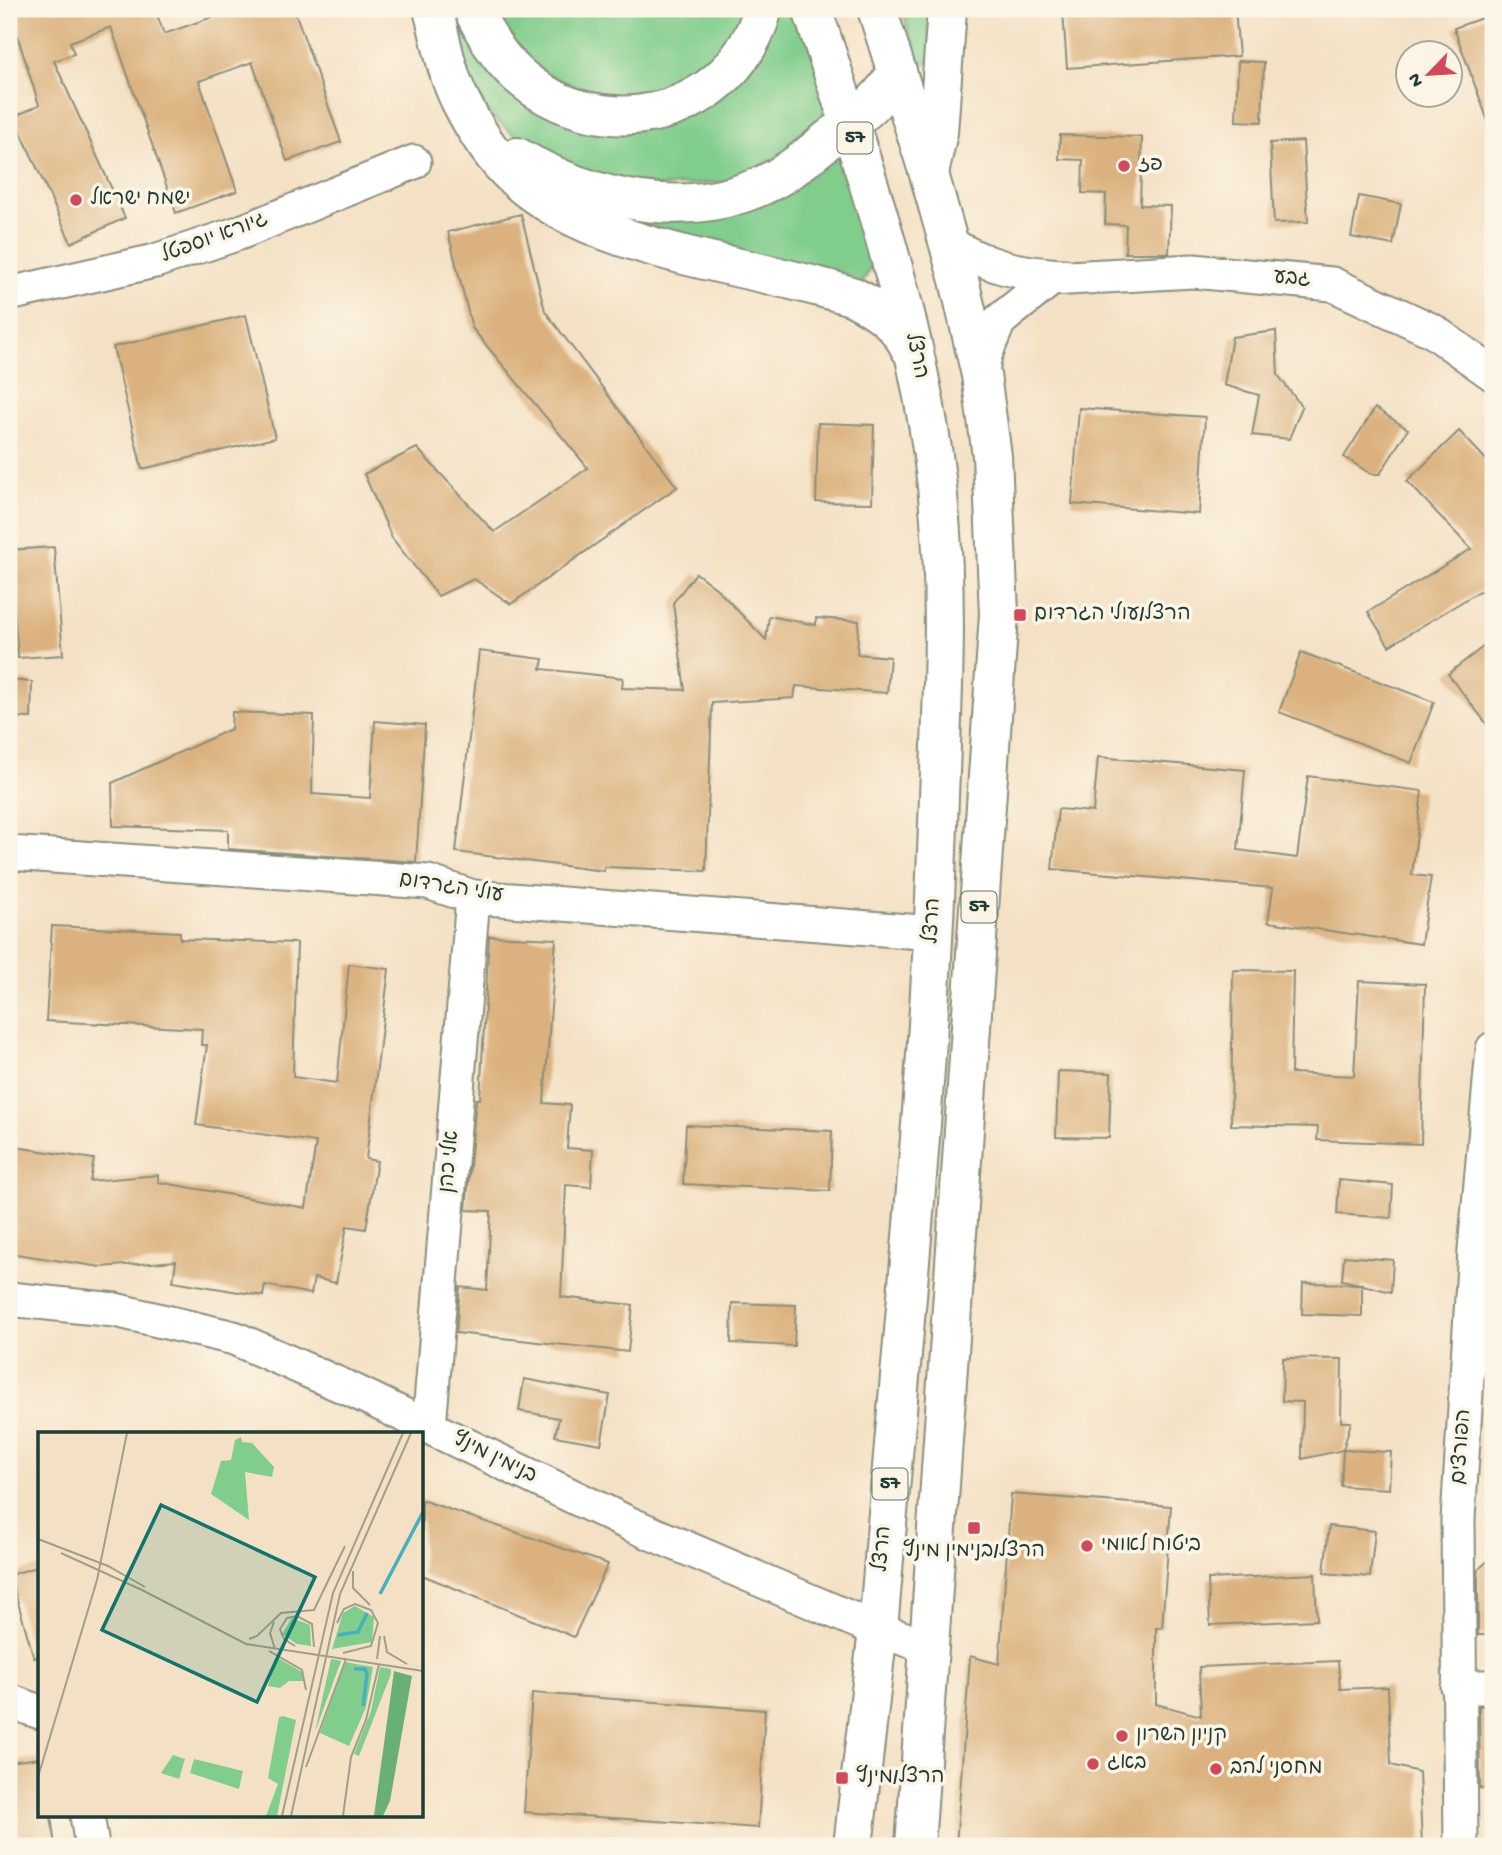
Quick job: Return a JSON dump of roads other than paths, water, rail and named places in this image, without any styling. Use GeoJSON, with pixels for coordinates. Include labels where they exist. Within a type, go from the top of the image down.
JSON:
{"type":"FeatureCollection","features":[{"type":"Feature","properties":{"kind":"main road"},"geometry":{"type":"LineString","coordinates":[[433,9],[447,67],[460,99],[483,140],[515,178],[545,201],[621,236],[854,297],[896,325],[919,371]]}},
{"type":"Feature","properties":{"kind":"main road"},"geometry":{"type":"LineString","coordinates":[[473,9],[495,52],[518,76],[539,90],[571,105],[628,116],[659,113],[679,106],[724,78],[744,52],[758,27],[763,9]]}},
{"type":"Feature","properties":{"kind":"main road","name":"הרצל"},"geometry":{"type":"LineString","coordinates":[[812,9],[895,267],[919,371],[936,478],[946,616],[934,933],[878,1630],[853,1846]]}},
{"type":"Feature","properties":{"kind":"main road","name":"הרצל"},"geometry":{"type":"LineString","coordinates":[[877,9],[929,174],[981,375],[992,456],[999,614],[915,1846]]}},
{"type":"Feature","properties":{"kind":"main road"},"geometry":{"type":"LineString","coordinates":[[929,174],[937,132],[947,9]]}},
{"type":"Feature","properties":{"kind":"main road"},"geometry":{"type":"LineString","coordinates":[[460,99],[481,128],[513,155],[542,172],[614,197],[694,204],[728,197],[764,185],[850,123],[884,92],[897,71]]}},
{"type":"Feature","properties":{"kind":"street","name":"גיורא יוספטל"},"geometry":{"type":"LineString","coordinates":[[9,294],[155,261],[239,233],[414,162]]}},
{"type":"Feature","properties":{"kind":"street","name":"גבע"},"geometry":{"type":"LineString","coordinates":[[947,242],[975,259],[1002,269],[1066,276],[1193,271],[1332,284],[1433,331],[1493,374]]}},
{"type":"Feature","properties":{"kind":"street","name":"גבע"},"geometry":{"type":"LineString","coordinates":[[981,375],[985,355],[999,321],[1044,283],[1066,276]]}},
{"type":"Feature","properties":{"kind":"street","name":"עולי הגרדום"},"geometry":{"type":"LineString","coordinates":[[9,853],[428,882],[473,897],[934,933]]}},
{"type":"Feature","properties":{"kind":"street","name":"אלי כהן"},"geometry":{"type":"LineString","coordinates":[[429,1427],[473,897]]}},
{"type":"Feature","properties":{"kind":"street","name":"הפורצים"},"geometry":{"type":"LineString","coordinates":[[1461,1846],[1458,1519],[1475,1250],[1493,1049]]}},
{"type":"Feature","properties":{"kind":"street","name":"בנימין מינץ"},"geometry":{"type":"LineString","coordinates":[[9,1299],[115,1310],[234,1338],[429,1427],[630,1524],[878,1630],[929,1647]]}},
{"type":"Feature","properties":{"kind":"street"},"geometry":{"type":"LineString","coordinates":[[1458,1687],[1493,1687]]}},
{"type":"Feature","properties":{"kind":"street"},"geometry":{"type":"LineString","coordinates":[[9,1701],[38,1711]]}},
{"type":"Feature","properties":{"kind":"street"},"geometry":{"type":"LineString","coordinates":[[87,1816],[92,1846]]}},
{"type":"Feature","properties":{"kind":"place","name":"פז"},"geometry":{"type":"Point","coordinates":[1124,166]}},
{"type":"Feature","properties":{"kind":"place","name":"ישמח ישראל"},"geometry":{"type":"Point","coordinates":[76,200]}},
{"type":"Feature","properties":{"kind":"place","name":"הרצל/עולי הגרדום"},"geometry":{"type":"Point","coordinates":[1020,615]}},
{"type":"Feature","properties":{"kind":"place","name":"הרצל/בנימין מינץ"},"geometry":{"type":"Point","coordinates":[974,1528]}},
{"type":"Feature","properties":{"kind":"place","name":"ביטוח לאומי"},"geometry":{"type":"Point","coordinates":[1087,1546]}},
{"type":"Feature","properties":{"kind":"place","name":"קניון השרון"},"geometry":{"type":"Point","coordinates":[1122,1736]}},
{"type":"Feature","properties":{"kind":"place","name":"באג"},"geometry":{"type":"Point","coordinates":[1093,1764]}},
{"type":"Feature","properties":{"kind":"place","name":"מחסני להב"},"geometry":{"type":"Point","coordinates":[1216,1769]}},
{"type":"Feature","properties":{"kind":"place","name":"הרצל/מינץ"},"geometry":{"type":"Point","coordinates":[842,1778]}}]}
